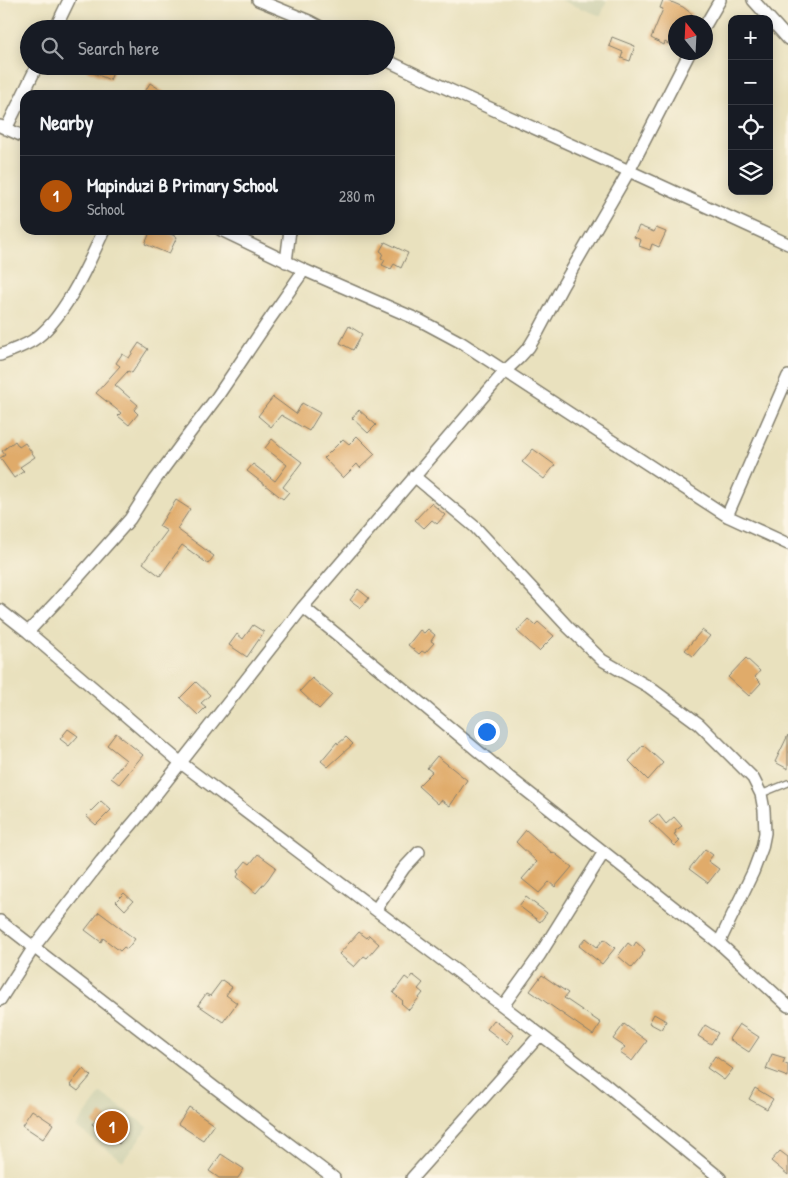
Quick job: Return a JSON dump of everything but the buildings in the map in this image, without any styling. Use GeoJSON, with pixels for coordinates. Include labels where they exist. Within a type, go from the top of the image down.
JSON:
{"type":"FeatureCollection","features":[{"type":"Feature","properties":{"kind":"street"},"geometry":{"type":"LineString","coordinates":[[59,20],[69,0]]}},
{"type":"Feature","properties":{"kind":"street"},"geometry":{"type":"LineString","coordinates":[[258,0],[307,20]]}},
{"type":"Feature","properties":{"kind":"street"},"geometry":{"type":"LineString","coordinates":[[711,15],[720,0]]}},
{"type":"Feature","properties":{"kind":"street"},"geometry":{"type":"LineString","coordinates":[[753,0],[788,38]]}},
{"type":"Feature","properties":{"kind":"street"},"geometry":{"type":"LineString","coordinates":[[0,1000],[34,947],[303,607],[506,370],[529,347],[562,285],[629,171],[686,60]]}},
{"type":"Feature","properties":{"kind":"street"},"geometry":{"type":"LineString","coordinates":[[395,64],[788,244]]}},
{"type":"Feature","properties":{"kind":"street"},"geometry":{"type":"LineString","coordinates":[[23,90],[31,75]]}},
{"type":"Feature","properties":{"kind":"street"},"geometry":{"type":"LineString","coordinates":[[20,96],[3,127],[20,135]]}},
{"type":"Feature","properties":{"kind":"street"},"geometry":{"type":"LineString","coordinates":[[0,355],[33,340],[54,321],[77,284],[102,235]]}},
{"type":"Feature","properties":{"kind":"street"},"geometry":{"type":"LineString","coordinates":[[231,235],[286,262],[421,321],[462,342],[728,516],[788,544]]}},
{"type":"Feature","properties":{"kind":"street"},"geometry":{"type":"LineString","coordinates":[[286,262],[289,235]]}},
{"type":"Feature","properties":{"kind":"street"},"geometry":{"type":"LineString","coordinates":[[28,632],[130,519],[155,480],[217,398],[304,270]]}},
{"type":"Feature","properties":{"kind":"street"},"geometry":{"type":"LineString","coordinates":[[728,516],[788,376]]}},
{"type":"Feature","properties":{"kind":"street"},"geometry":{"type":"LineString","coordinates":[[414,476],[475,528],[568,627],[602,660],[656,692],[699,724],[752,778],[761,794],[765,833],[754,872],[719,943]]}},
{"type":"Feature","properties":{"kind":"street"},"geometry":{"type":"LineString","coordinates":[[303,607],[509,778],[719,943],[788,1006]]}},
{"type":"Feature","properties":{"kind":"street"},"geometry":{"type":"LineString","coordinates":[[0,610],[181,763],[600,1080],[720,1178]]}},
{"type":"Feature","properties":{"kind":"street"},"geometry":{"type":"LineString","coordinates":[[376,909],[404,868],[419,852]]}},
{"type":"Feature","properties":{"kind":"street"},"geometry":{"type":"LineString","coordinates":[[503,1006],[539,956],[604,852]]}},
{"type":"Feature","properties":{"kind":"street"},"geometry":{"type":"LineString","coordinates":[[0,921],[334,1178]]}},
{"type":"Feature","properties":{"kind":"street"},"geometry":{"type":"LineString","coordinates":[[412,1178],[540,1035]]}},
{"type":"Feature","properties":{"kind":"lane"},"geometry":{"type":"LineString","coordinates":[[761,794],[788,783]]}},
{"type":"Feature","properties":{"kind":"shaded area"},"geometry":{"type":"Polygon","coordinates":[[[560,0],[607,0],[601,16],[560,0]]]}},
{"type":"Feature","properties":{"kind":"shaded area"},"geometry":{"type":"Polygon","coordinates":[[[101,1093],[148,1127],[123,1161],[76,1127],[101,1093]]]}},
{"type":"Feature","properties":{"kind":"place","name":"Mapinduzi B Primary School"},"geometry":{"type":"Point","coordinates":[112,1127]}}]}
